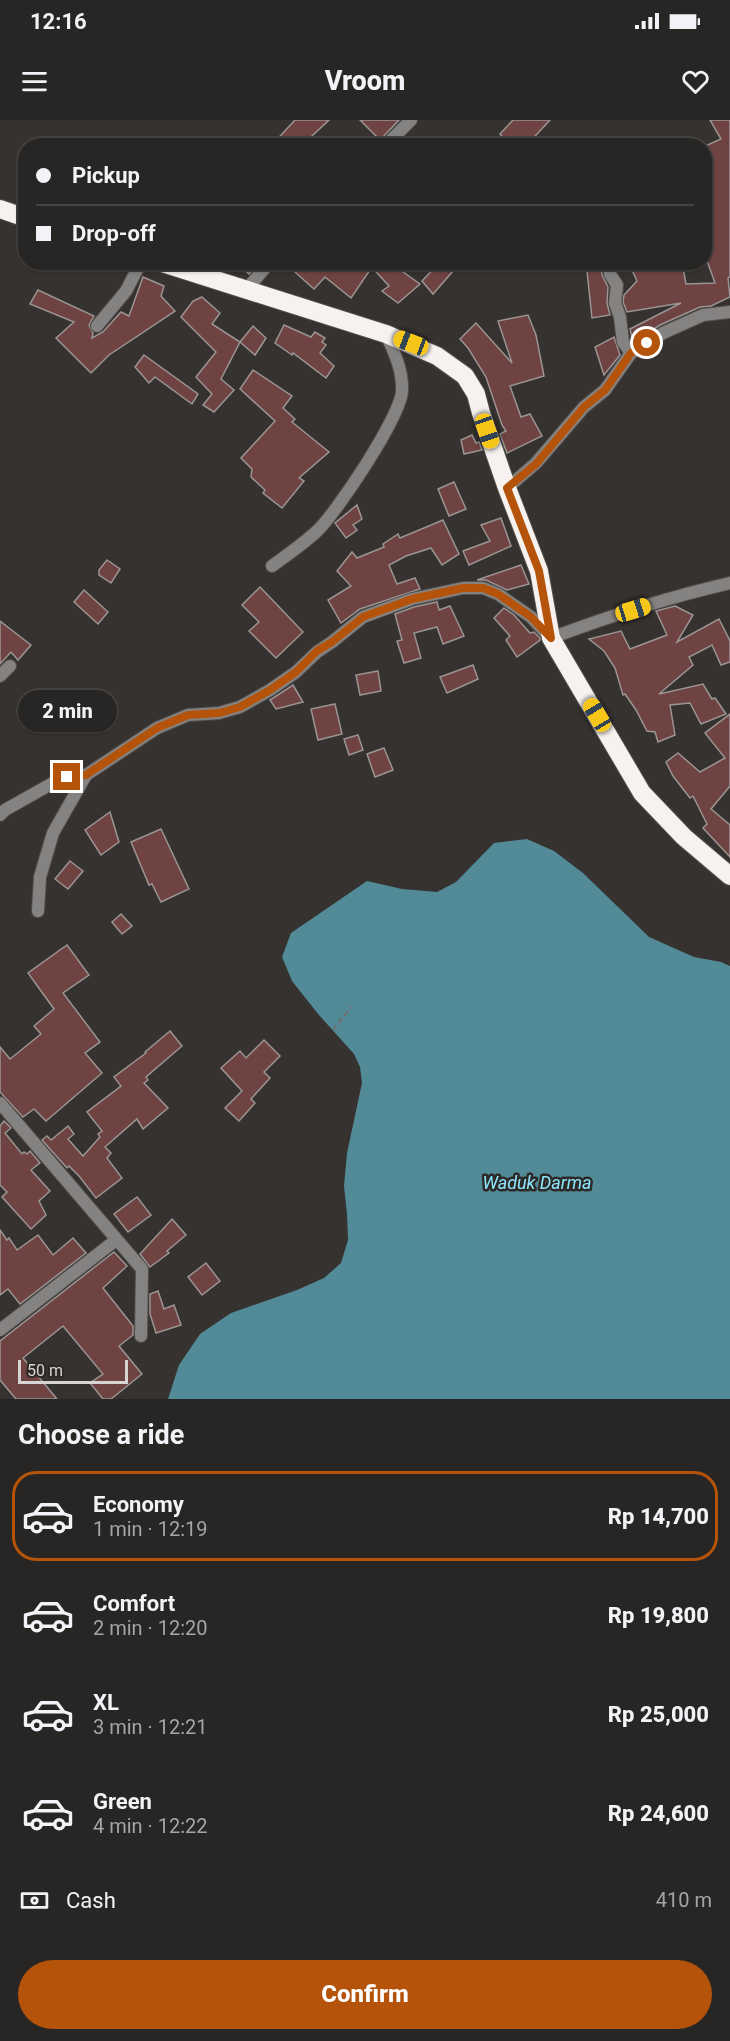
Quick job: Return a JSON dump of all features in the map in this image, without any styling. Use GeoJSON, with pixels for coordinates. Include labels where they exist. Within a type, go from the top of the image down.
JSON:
{"type":"FeatureCollection","features":[{"type":"Feature","properties":{"kind":"highway"},"geometry":{"type":"LineString","coordinates":[[0,209],[18,215]]}},
{"type":"Feature","properties":{"kind":"highway"},"geometry":{"type":"LineString","coordinates":[[184,270],[386,334],[437,356],[465,375],[476,394],[480,412],[507,488],[539,571],[551,638],[642,793],[684,837],[730,876]]}},
{"type":"Feature","properties":{"kind":"street"},"geometry":{"type":"LineString","coordinates":[[393,138],[411,120]]}},
{"type":"Feature","properties":{"kind":"street"},"geometry":{"type":"LineString","coordinates":[[97,326],[126,291],[137,270]]}},
{"type":"Feature","properties":{"kind":"street"},"geometry":{"type":"LineString","coordinates":[[246,290],[263,270]]}},
{"type":"Feature","properties":{"kind":"street"},"geometry":{"type":"LineString","coordinates":[[610,270],[617,285],[615,303],[620,317],[622,342],[631,353]]}},
{"type":"Feature","properties":{"kind":"street"},"geometry":{"type":"LineString","coordinates":[[507,488],[536,464],[584,407],[605,390],[631,353],[663,333],[703,315],[730,312]]}},
{"type":"Feature","properties":{"kind":"street"},"geometry":{"type":"LineString","coordinates":[[272,566],[318,531],[348,492],[388,429],[403,392],[399,364],[386,334]]}},
{"type":"Feature","properties":{"kind":"street"},"geometry":{"type":"LineString","coordinates":[[0,815],[60,779],[86,775],[157,728],[188,715],[219,713],[250,701],[296,672],[317,651],[363,617],[412,599],[463,588],[483,588],[498,594],[531,617],[551,638],[590,623],[730,583]]}},
{"type":"Feature","properties":{"kind":"street"},"geometry":{"type":"LineString","coordinates":[[0,676],[10,666]]}},
{"type":"Feature","properties":{"kind":"street"},"geometry":{"type":"LineString","coordinates":[[38,911],[40,877],[53,833],[86,775]]}},
{"type":"Feature","properties":{"kind":"street"},"geometry":{"type":"LineString","coordinates":[[0,1103],[116,1240],[136,1259],[142,1269],[141,1336]]}},
{"type":"Feature","properties":{"kind":"street"},"geometry":{"type":"LineString","coordinates":[[0,1330],[116,1240]]}},
{"type":"Feature","properties":{"kind":"path"},"geometry":{"type":"LineString","coordinates":[[333,1030],[351,1007]]}},
{"type":"Feature","properties":{"kind":"water","name":"Waduk Darma"},"geometry":{"type":"Polygon","coordinates":[[[527,839],[554,851],[583,873],[649,937],[694,957],[730,966],[730,1399],[168,1399],[179,1365],[200,1334],[231,1313],[324,1278],[341,1263],[348,1240],[344,1186],[347,1153],[362,1083],[360,1067],[354,1054],[292,981],[282,957],[291,933],[367,881],[402,889],[437,892],[456,882],[494,843],[527,839]]]}},
{"type":"Feature","properties":{"kind":"building"},"geometry":{"type":"Polygon","coordinates":[[[295,120],[329,120],[312,136],[314,138],[278,138],[295,120]]]}},
{"type":"Feature","properties":{"kind":"building"},"geometry":{"type":"Polygon","coordinates":[[[360,120],[399,120],[382,138],[378,138],[360,120]]]}},
{"type":"Feature","properties":{"kind":"building"},"geometry":{"type":"Polygon","coordinates":[[[513,120],[550,120],[533,138],[504,138],[500,134],[513,120]]]}},
{"type":"Feature","properties":{"kind":"building"},"geometry":{"type":"Polygon","coordinates":[[[710,120],[730,120],[730,277],[728,278],[730,297],[711,306],[700,307],[660,325],[633,342],[630,329],[681,303],[627,312],[623,302],[624,295],[637,281],[632,270],[683,270],[686,284],[715,283],[710,270],[712,143],[721,139],[710,120]]]}},
{"type":"Feature","properties":{"kind":"building"},"geometry":{"type":"Polygon","coordinates":[[[297,270],[370,270],[351,298],[325,277],[314,289],[295,272],[297,270]]]}},
{"type":"Feature","properties":{"kind":"building"},"geometry":{"type":"Polygon","coordinates":[[[374,270],[400,270],[420,284],[398,303],[382,291],[389,286],[374,270]]]}},
{"type":"Feature","properties":{"kind":"building"},"geometry":{"type":"Polygon","coordinates":[[[432,270],[454,270],[433,294],[422,281],[432,270]]]}},
{"type":"Feature","properties":{"kind":"building"},"geometry":{"type":"Polygon","coordinates":[[[587,270],[602,270],[608,287],[607,303],[610,315],[592,318],[587,270]]]}},
{"type":"Feature","properties":{"kind":"building"},"geometry":{"type":"Polygon","coordinates":[[[143,277],[164,286],[161,296],[175,311],[109,355],[91,373],[56,338],[74,322],[30,304],[38,290],[94,316],[89,325],[93,333],[92,338],[103,332],[121,312],[129,316],[143,277]]]}},
{"type":"Feature","properties":{"kind":"building"},"geometry":{"type":"Polygon","coordinates":[[[202,297],[220,313],[212,324],[240,342],[221,379],[234,390],[214,412],[203,405],[212,394],[196,377],[216,352],[181,317],[193,301],[202,297]]]}},
{"type":"Feature","properties":{"kind":"building"},"geometry":{"type":"Polygon","coordinates":[[[528,315],[536,335],[544,376],[510,386],[521,417],[530,414],[542,436],[507,453],[500,434],[506,431],[486,377],[460,339],[476,323],[512,363],[498,321],[528,315]]]}},
{"type":"Feature","properties":{"kind":"building"},"geometry":{"type":"Polygon","coordinates":[[[284,325],[311,337],[315,332],[325,338],[322,342],[326,345],[320,353],[334,366],[326,378],[293,353],[292,355],[275,343],[284,325]]]}},
{"type":"Feature","properties":{"kind":"building"},"geometry":{"type":"Polygon","coordinates":[[[253,326],[266,338],[255,355],[240,342],[253,326]]]}},
{"type":"Feature","properties":{"kind":"building"},"geometry":{"type":"Polygon","coordinates":[[[614,337],[620,355],[604,375],[595,347],[614,337]]]}},
{"type":"Feature","properties":{"kind":"building"},"geometry":{"type":"Polygon","coordinates":[[[144,355],[198,394],[192,404],[155,377],[149,383],[135,367],[144,355]]]}},
{"type":"Feature","properties":{"kind":"building"},"geometry":{"type":"Polygon","coordinates":[[[253,370],[292,396],[283,408],[295,419],[292,422],[329,452],[299,478],[304,481],[282,508],[263,493],[265,490],[251,477],[252,469],[241,458],[275,421],[240,389],[253,370]]]}},
{"type":"Feature","properties":{"kind":"building"},"geometry":{"type":"Polygon","coordinates":[[[472,435],[476,443],[479,442],[482,450],[464,454],[461,440],[472,435]]]}},
{"type":"Feature","properties":{"kind":"building"},"geometry":{"type":"Polygon","coordinates":[[[454,482],[466,509],[449,516],[438,489],[454,482]]]}},
{"type":"Feature","properties":{"kind":"building"},"geometry":{"type":"Polygon","coordinates":[[[357,505],[362,519],[353,525],[357,530],[346,538],[335,523],[357,505]]]}},
{"type":"Feature","properties":{"kind":"building"},"geometry":{"type":"Polygon","coordinates":[[[501,518],[511,546],[469,565],[463,551],[490,541],[481,525],[501,518]]]}},
{"type":"Feature","properties":{"kind":"building"},"geometry":{"type":"Polygon","coordinates":[[[443,520],[459,554],[442,565],[431,548],[406,556],[389,565],[397,584],[415,578],[420,589],[360,609],[341,623],[328,600],[351,586],[337,571],[352,552],[357,558],[384,547],[383,544],[398,534],[400,538],[443,520]]]}},
{"type":"Feature","properties":{"kind":"building"},"geometry":{"type":"Polygon","coordinates":[[[107,560],[120,569],[111,583],[99,575],[99,570],[107,560]]]}},
{"type":"Feature","properties":{"kind":"building"},"geometry":{"type":"Polygon","coordinates":[[[521,565],[529,584],[507,590],[486,580],[477,580],[521,565]]]}},
{"type":"Feature","properties":{"kind":"building"},"geometry":{"type":"Polygon","coordinates":[[[260,587],[303,632],[276,658],[249,631],[259,622],[242,605],[260,587]]]}},
{"type":"Feature","properties":{"kind":"building"},"geometry":{"type":"Polygon","coordinates":[[[84,590],[108,612],[98,624],[74,602],[84,590]]]}},
{"type":"Feature","properties":{"kind":"building"},"geometry":{"type":"Polygon","coordinates":[[[437,602],[439,610],[450,606],[464,636],[443,644],[437,627],[414,633],[421,658],[404,663],[397,641],[402,640],[395,614],[437,602]]]}},
{"type":"Feature","properties":{"kind":"building"},"geometry":{"type":"Polygon","coordinates":[[[675,606],[693,615],[677,642],[719,619],[730,641],[730,662],[721,665],[712,645],[689,657],[693,665],[659,694],[703,684],[712,699],[715,698],[726,714],[701,724],[690,703],[670,705],[675,735],[658,742],[655,732],[647,731],[636,710],[625,694],[623,695],[615,668],[604,651],[589,639],[621,631],[630,649],[667,635],[656,611],[675,606]]]}},
{"type":"Feature","properties":{"kind":"building"},"geometry":{"type":"Polygon","coordinates":[[[504,608],[514,615],[530,633],[534,632],[540,638],[517,657],[506,640],[510,636],[494,618],[504,608]]]}},
{"type":"Feature","properties":{"kind":"building"},"geometry":{"type":"Polygon","coordinates":[[[0,621],[31,645],[18,660],[11,652],[0,664],[0,621]]]}},
{"type":"Feature","properties":{"kind":"building"},"geometry":{"type":"Polygon","coordinates":[[[473,665],[478,679],[447,693],[440,677],[473,665]]]}},
{"type":"Feature","properties":{"kind":"building"},"geometry":{"type":"Polygon","coordinates":[[[378,671],[381,691],[360,695],[356,675],[378,671]]]}},
{"type":"Feature","properties":{"kind":"building"},"geometry":{"type":"Polygon","coordinates":[[[293,685],[303,702],[276,709],[270,700],[293,685]]]}},
{"type":"Feature","properties":{"kind":"building"},"geometry":{"type":"Polygon","coordinates":[[[335,704],[342,734],[318,740],[311,709],[335,704]]]}},
{"type":"Feature","properties":{"kind":"building"},"geometry":{"type":"Polygon","coordinates":[[[730,714],[730,786],[711,809],[730,825],[730,857],[703,828],[707,824],[693,796],[690,798],[673,776],[666,762],[678,753],[700,772],[725,758],[705,733],[730,714]]]}},
{"type":"Feature","properties":{"kind":"building"},"geometry":{"type":"Polygon","coordinates":[[[358,735],[363,750],[349,755],[344,739],[358,735]]]}},
{"type":"Feature","properties":{"kind":"building"},"geometry":{"type":"Polygon","coordinates":[[[384,748],[393,770],[375,777],[367,754],[384,748]]]}},
{"type":"Feature","properties":{"kind":"building"},"geometry":{"type":"Polygon","coordinates":[[[110,812],[119,842],[101,855],[85,830],[110,812]]]}},
{"type":"Feature","properties":{"kind":"building"},"geometry":{"type":"Polygon","coordinates":[[[161,829],[189,889],[161,902],[152,884],[149,885],[131,842],[161,829]]]}},
{"type":"Feature","properties":{"kind":"building"},"geometry":{"type":"Polygon","coordinates":[[[70,861],[83,871],[68,889],[55,879],[70,861]]]}},
{"type":"Feature","properties":{"kind":"building"},"geometry":{"type":"Polygon","coordinates":[[[121,914],[132,926],[122,934],[112,922],[121,914]]]}},
{"type":"Feature","properties":{"kind":"building"},"geometry":{"type":"Polygon","coordinates":[[[67,945],[89,975],[63,993],[100,1042],[85,1053],[102,1073],[46,1121],[34,1109],[23,1117],[0,1092],[0,1047],[10,1059],[41,1034],[34,1026],[54,1009],[28,973],[67,945]]]}},
{"type":"Feature","properties":{"kind":"building"},"geometry":{"type":"Polygon","coordinates":[[[170,1031],[182,1046],[146,1077],[148,1080],[144,1083],[168,1108],[143,1129],[137,1119],[105,1147],[111,1153],[107,1158],[122,1178],[96,1198],[79,1176],[69,1166],[67,1168],[42,1140],[47,1136],[51,1140],[68,1126],[74,1134],[68,1139],[83,1156],[100,1137],[98,1134],[102,1131],[87,1112],[121,1086],[114,1077],[170,1031]]]}},
{"type":"Feature","properties":{"kind":"building"},"geometry":{"type":"Polygon","coordinates":[[[264,1040],[280,1056],[264,1072],[270,1078],[251,1099],[255,1103],[239,1121],[225,1108],[242,1091],[221,1068],[240,1051],[246,1058],[264,1040]]]}},
{"type":"Feature","properties":{"kind":"building"},"geometry":{"type":"Polygon","coordinates":[[[4,1121],[11,1128],[5,1133],[22,1154],[30,1151],[40,1163],[31,1170],[50,1191],[39,1201],[46,1215],[31,1229],[2,1197],[7,1192],[0,1185],[0,1126],[4,1121]]]}},
{"type":"Feature","properties":{"kind":"building"},"geometry":{"type":"Polygon","coordinates":[[[137,1197],[151,1215],[128,1232],[114,1214],[137,1197]]]}},
{"type":"Feature","properties":{"kind":"building"},"geometry":{"type":"Polygon","coordinates":[[[172,1219],[186,1235],[167,1251],[169,1253],[150,1267],[140,1254],[172,1219]]]}},
{"type":"Feature","properties":{"kind":"building"},"geometry":{"type":"Polygon","coordinates":[[[0,1230],[17,1250],[38,1235],[53,1255],[73,1238],[86,1253],[20,1304],[8,1289],[0,1295],[0,1230]]]}},
{"type":"Feature","properties":{"kind":"building"},"geometry":{"type":"Polygon","coordinates":[[[114,1252],[127,1266],[103,1288],[133,1326],[133,1335],[119,1346],[142,1374],[111,1399],[103,1399],[90,1383],[103,1374],[63,1326],[23,1358],[57,1399],[16,1399],[0,1380],[0,1341],[114,1252]]]}},
{"type":"Feature","properties":{"kind":"building"},"geometry":{"type":"Polygon","coordinates":[[[206,1263],[220,1281],[202,1295],[188,1277],[206,1263]]]}},
{"type":"Feature","properties":{"kind":"building"},"geometry":{"type":"Polygon","coordinates":[[[158,1291],[164,1309],[174,1305],[181,1325],[156,1333],[150,1314],[150,1294],[158,1291]]]}},
{"type":"Feature","properties":{"kind":"route"},"geometry":{"type":"LineString","coordinates":[[67,777],[86,775],[157,728],[188,715],[219,713],[240,707],[296,672],[317,651],[363,617],[412,599],[463,588],[483,588],[498,594],[531,617],[551,638],[539,571],[507,488],[536,464],[584,407],[605,390],[631,353],[647,343]]}}]}
